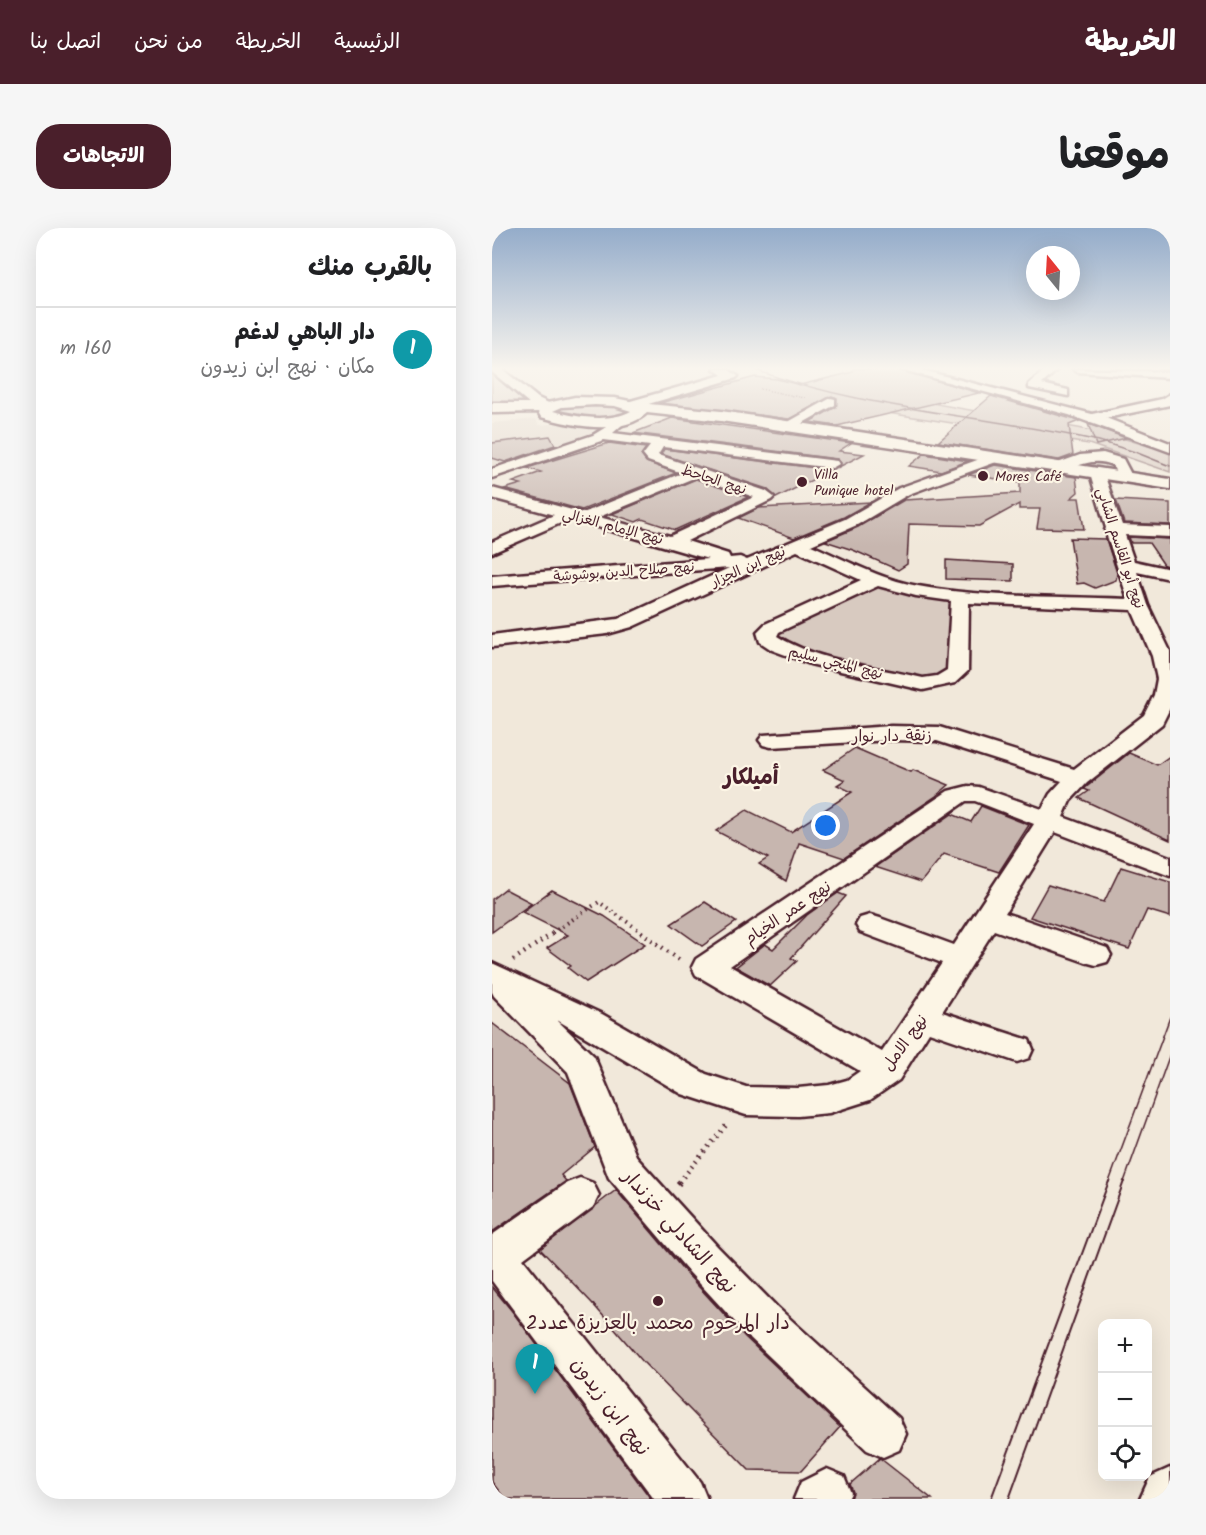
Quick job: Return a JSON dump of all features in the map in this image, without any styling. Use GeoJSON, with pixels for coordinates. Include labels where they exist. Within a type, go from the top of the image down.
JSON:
{"type":"FeatureCollection","features":[{"type":"Feature","properties":{"kind":"main road"},"geometry":{"type":"LineString","coordinates":[[802,428],[1170,484]]}},
{"type":"Feature","properties":{"kind":"street"},"geometry":{"type":"LineString","coordinates":[[597,428],[602,435],[832,464]]}},
{"type":"Feature","properties":{"kind":"street"},"geometry":{"type":"LineString","coordinates":[[492,474],[602,435],[611,428]]}},
{"type":"Feature","properties":{"kind":"street"},"geometry":{"type":"LineString","coordinates":[[1125,428],[1170,448]]}},
{"type":"Feature","properties":{"kind":"street","name":"نهج الجاحظ"},"geometry":{"type":"LineString","coordinates":[[660,442],[650,457],[766,497],[672,542]]}},
{"type":"Feature","properties":{"kind":"street","name":"نهج ابن الجزار"},"geometry":{"type":"LineString","coordinates":[[492,641],[617,626],[867,514],[904,491],[994,458]]}},
{"type":"Feature","properties":{"kind":"street"},"geometry":{"type":"LineString","coordinates":[[1057,468],[1083,458],[1110,459],[1118,462],[1125,478]]}},
{"type":"Feature","properties":{"kind":"street"},"geometry":{"type":"LineString","coordinates":[[492,548],[694,473]]}},
{"type":"Feature","properties":{"kind":"street","name":"نهج أبو القاسم الشابي"},"geometry":{"type":"LineString","coordinates":[[1049,821],[1059,799],[1078,778],[1162,720],[1168,679],[1162,656],[1147,626],[1113,530],[1097,474]]}},
{"type":"Feature","properties":{"kind":"street","name":"نهج الإمام الغزالي"},"geometry":{"type":"LineString","coordinates":[[493,494],[672,542],[734,562]]}},
{"type":"Feature","properties":{"kind":"street"},"geometry":{"type":"LineString","coordinates":[[1113,530],[1170,532]]}},
{"type":"Feature","properties":{"kind":"street"},"geometry":{"type":"LineString","coordinates":[[798,545],[876,580],[916,591],[960,597],[1139,605]]}},
{"type":"Feature","properties":{"kind":"street","name":"نهج صلاح الدين بوشوشة"},"geometry":{"type":"LineString","coordinates":[[492,581],[756,562]]}},
{"type":"Feature","properties":{"kind":"street"},"geometry":{"type":"LineString","coordinates":[[1127,565],[1170,574]]}},
{"type":"Feature","properties":{"kind":"street","name":"نهج المنجي سليم"},"geometry":{"type":"LineString","coordinates":[[876,580],[772,628],[766,632],[767,638],[781,648],[840,664],[924,684],[935,682],[949,679],[958,671],[960,597]]}},
{"type":"Feature","properties":{"kind":"street"},"geometry":{"type":"LineString","coordinates":[[1147,626],[1170,631]]}},
{"type":"Feature","properties":{"kind":"street","name":"زنقة دار نوار"},"geometry":{"type":"LineString","coordinates":[[771,740],[891,733],[939,734],[1078,778]]}},
{"type":"Feature","properties":{"kind":"street","name":"نهج عمر الخيام"},"geometry":{"type":"LineString","coordinates":[[708,967],[957,795],[980,794],[1049,821]]}},
{"type":"Feature","properties":{"kind":"street"},"geometry":{"type":"LineString","coordinates":[[1049,821],[1170,867]]}},
{"type":"Feature","properties":{"kind":"street","name":"نهج الامل"},"geometry":{"type":"LineString","coordinates":[[498,970],[694,1083],[746,1101],[798,1102],[829,1099],[858,1090],[886,1071],[923,1018],[1049,821]]}},
{"type":"Feature","properties":{"kind":"street"},"geometry":{"type":"LineString","coordinates":[[988,917],[1096,955]]}},
{"type":"Feature","properties":{"kind":"street"},"geometry":{"type":"LineString","coordinates":[[870,925],[961,959]]}},
{"type":"Feature","properties":{"kind":"street"},"geometry":{"type":"LineString","coordinates":[[708,967],[886,1071]]}},
{"type":"Feature","properties":{"kind":"street","name":"نهج الشادلي خزندار"},"geometry":{"type":"LineString","coordinates":[[498,970],[582,1065],[622,1167],[703,1259],[762,1321],[883,1434]]}},
{"type":"Feature","properties":{"kind":"street"},"geometry":{"type":"LineString","coordinates":[[923,1018],[1017,1049]]}},
{"type":"Feature","properties":{"kind":"street"},"geometry":{"type":"LineString","coordinates":[[494,1257],[580,1195]]}},
{"type":"Feature","properties":{"kind":"street","name":"نهج ابن زيدون"},"geometry":{"type":"LineString","coordinates":[[494,1257],[682,1499]]}},
{"type":"Feature","properties":{"kind":"path"},"geometry":{"type":"LineString","coordinates":[[498,970],[598,902],[698,973],[708,967]]}},
{"type":"Feature","properties":{"kind":"path"},"geometry":{"type":"LineString","coordinates":[[659,1208],[746,1101]]}},
{"type":"Feature","properties":{"kind":"shaded area"},"geometry":{"type":"Polygon","coordinates":[[[492,428],[593,428],[591,434],[492,467],[492,428]]]}},
{"type":"Feature","properties":{"kind":"shaded area"},"geometry":{"type":"Polygon","coordinates":[[[987,428],[1080,428],[1120,437],[1170,452],[1170,472],[1089,444],[987,428]]]}},
{"type":"Feature","properties":{"kind":"shaded area"},"geometry":{"type":"Polygon","coordinates":[[[878,586],[953,602],[949,668],[943,675],[925,678],[783,645],[776,638],[779,629],[878,586]]]}},
{"type":"Feature","properties":{"kind":"building"},"geometry":{"type":"Polygon","coordinates":[[[645,428],[746,428],[851,443],[839,451],[864,454],[839,467],[841,463],[837,459],[633,433],[645,428]]]}},
{"type":"Feature","properties":{"kind":"building"},"geometry":{"type":"Polygon","coordinates":[[[954,428],[1069,428],[1073,455],[1059,460],[938,442],[954,428]]]}},
{"type":"Feature","properties":{"kind":"building"},"geometry":{"type":"Polygon","coordinates":[[[1090,428],[1100,428],[1126,438],[1096,445],[1090,428]]]}},
{"type":"Feature","properties":{"kind":"building"},"geometry":{"type":"Polygon","coordinates":[[[550,436],[555,445],[505,462],[492,458],[492,443],[550,436]]]}},
{"type":"Feature","properties":{"kind":"building"},"geometry":{"type":"Polygon","coordinates":[[[609,443],[646,448],[641,455],[646,462],[676,473],[582,510],[504,489],[521,484],[513,482],[541,472],[527,468],[609,443]]]}},
{"type":"Feature","properties":{"kind":"building"},"geometry":{"type":"Polygon","coordinates":[[[664,449],[832,470],[776,498],[767,489],[661,454],[664,449]]]}},
{"type":"Feature","properties":{"kind":"building"},"geometry":{"type":"Polygon","coordinates":[[[924,454],[968,461],[941,471],[909,466],[924,454]]]}},
{"type":"Feature","properties":{"kind":"building"},"geometry":{"type":"Polygon","coordinates":[[[995,465],[1076,477],[1078,492],[1071,498],[1079,498],[1084,529],[1037,528],[1040,509],[1019,509],[1019,504],[979,526],[909,524],[907,564],[898,570],[853,550],[825,541],[858,527],[904,500],[1020,493],[1020,482],[968,475],[995,465]]]}},
{"type":"Feature","properties":{"kind":"building"},"geometry":{"type":"Polygon","coordinates":[[[696,479],[748,497],[675,530],[642,519],[636,522],[612,514],[696,479]]]}},
{"type":"Feature","properties":{"kind":"building"},"geometry":{"type":"Polygon","coordinates":[[[1116,500],[1170,503],[1170,525],[1124,523],[1116,500]]]}},
{"type":"Feature","properties":{"kind":"building"},"geometry":{"type":"Polygon","coordinates":[[[871,502],[844,517],[794,538],[738,518],[759,508],[871,502]]]}},
{"type":"Feature","properties":{"kind":"building"},"geometry":{"type":"Polygon","coordinates":[[[1129,537],[1170,539],[1170,567],[1164,565],[1149,543],[1131,543],[1129,537]]]}},
{"type":"Feature","properties":{"kind":"building"},"geometry":{"type":"Polygon","coordinates":[[[1070,538],[1106,539],[1117,573],[1116,580],[1095,588],[1084,583],[1077,584],[1070,538]]]}},
{"type":"Feature","properties":{"kind":"building"},"geometry":{"type":"Polygon","coordinates":[[[946,560],[1013,564],[1013,581],[946,579],[946,560]]]}},
{"type":"Feature","properties":{"kind":"building"},"geometry":{"type":"Polygon","coordinates":[[[855,748],[911,772],[913,770],[949,785],[844,858],[799,843],[786,881],[759,864],[768,858],[716,831],[747,810],[791,832],[852,792],[837,785],[845,780],[823,770],[855,748]]]}},
{"type":"Feature","properties":{"kind":"building"},"geometry":{"type":"Polygon","coordinates":[[[1129,753],[1157,765],[1170,756],[1170,840],[1079,798],[1089,791],[1084,789],[1129,753]]]}},
{"type":"Feature","properties":{"kind":"building"},"geometry":{"type":"Polygon","coordinates":[[[981,806],[1029,825],[999,872],[944,854],[921,882],[875,867],[952,814],[971,822],[981,806]]]}},
{"type":"Feature","properties":{"kind":"building"},"geometry":{"type":"Polygon","coordinates":[[[1121,867],[1170,882],[1170,917],[1147,910],[1129,949],[1030,917],[1048,885],[1104,902],[1121,867]]]}},
{"type":"Feature","properties":{"kind":"building"},"geometry":{"type":"Polygon","coordinates":[[[505,889],[532,903],[492,932],[492,899],[505,889]]]}},
{"type":"Feature","properties":{"kind":"building"},"geometry":{"type":"Polygon","coordinates":[[[552,890],[604,916],[645,944],[586,982],[568,968],[571,966],[547,948],[568,935],[522,912],[552,890]]]}},
{"type":"Feature","properties":{"kind":"building"},"geometry":{"type":"Polygon","coordinates":[[[838,893],[846,896],[791,958],[797,961],[770,986],[736,967],[765,944],[773,949],[807,915],[838,893]]]}},
{"type":"Feature","properties":{"kind":"building"},"geometry":{"type":"Polygon","coordinates":[[[705,902],[736,922],[702,946],[671,924],[705,902]]]}},
{"type":"Feature","properties":{"kind":"building"},"geometry":{"type":"Polygon","coordinates":[[[492,1023],[570,1083],[595,1147],[561,1175],[566,1181],[492,1232],[492,1023]]]}},
{"type":"Feature","properties":{"kind":"building"},"geometry":{"type":"Polygon","coordinates":[[[616,1190],[687,1274],[745,1337],[840,1427],[801,1471],[749,1470],[644,1363],[592,1303],[540,1249],[616,1190]]]}},
{"type":"Feature","properties":{"kind":"building"},"geometry":{"type":"Polygon","coordinates":[[[492,1287],[651,1499],[505,1499],[492,1482],[492,1287]]]}},
{"type":"Feature","properties":{"kind":"building"},"geometry":{"type":"Polygon","coordinates":[[[880,1458],[932,1499],[851,1499],[853,1492],[850,1484],[880,1458]]]}},
{"type":"Feature","properties":{"kind":"tram line"},"geometry":{"type":"LineString","coordinates":[[1033,428],[1099,441],[1170,466]]}},
{"type":"Feature","properties":{"kind":"tram line"},"geometry":{"type":"LineString","coordinates":[[1109,1182],[1170,1017]]}},
{"type":"Feature","properties":{"kind":"tram line"},"geometry":{"type":"LineString","coordinates":[[1124,1182],[1170,1054]]}},
{"type":"Feature","properties":{"kind":"tram line"},"geometry":{"type":"LineString","coordinates":[[991,1499],[1109,1181]]}},
{"type":"Feature","properties":{"kind":"tram line"},"geometry":{"type":"LineString","coordinates":[[1009,1499],[1124,1181]]}},
{"type":"Feature","properties":{"kind":"place","name":"Mores Café"},"geometry":{"type":"Point","coordinates":[983,476]}},
{"type":"Feature","properties":{"kind":"place","name":"Villa Punique hotel"},"geometry":{"type":"Point","coordinates":[802,482]}},
{"type":"Feature","properties":{"kind":"place","name":"دار المرحوم محمد بالعزيزة عدد2"},"geometry":{"type":"Point","coordinates":[658,1301]}},
{"type":"Feature","properties":{"kind":"place","name":"دار الباهي لدغم"},"geometry":{"type":"Point","coordinates":[535,1394]}},
{"type":"Feature","properties":{"kind":"district","name":"أميلكار"},"geometry":{"type":"Point","coordinates":[751,776]}}]}
